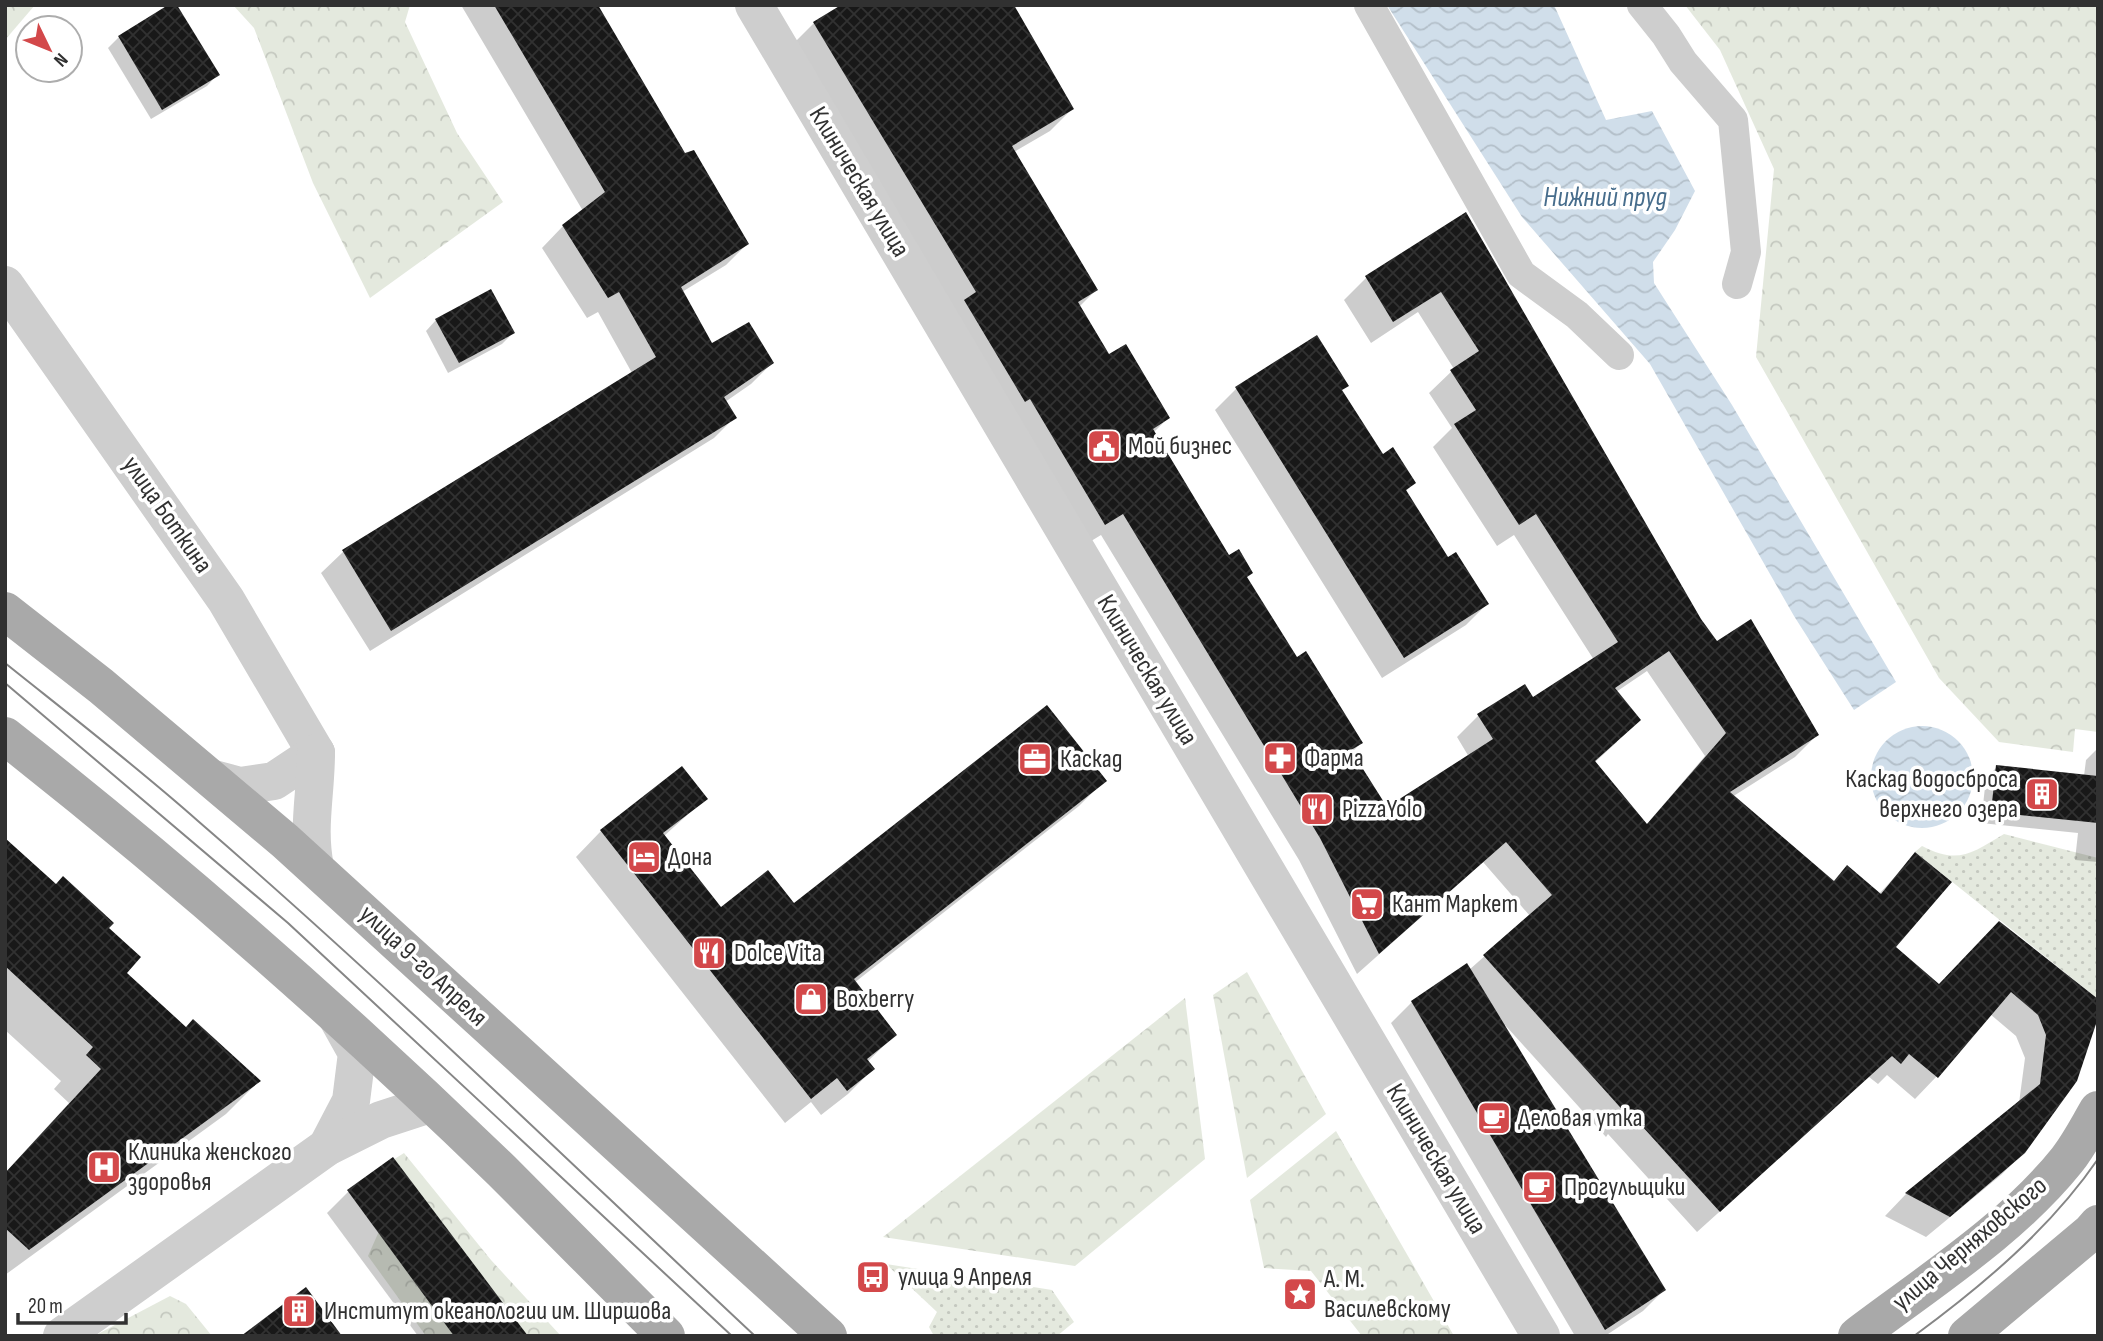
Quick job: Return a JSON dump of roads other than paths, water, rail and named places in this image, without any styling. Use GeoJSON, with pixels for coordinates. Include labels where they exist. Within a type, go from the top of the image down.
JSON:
{"type":"FeatureCollection","features":[{"type":"Feature","properties":{"kind":"main road","name":"улица 9-го Апреля"},"geometry":{"type":"LineString","coordinates":[[5,611],[214,779],[315,867],[828,1336]]}},
{"type":"Feature","properties":{"kind":"main road"},"geometry":{"type":"LineString","coordinates":[[5,736],[203,898],[337,1017],[501,1171],[666,1336]]}},
{"type":"Feature","properties":{"kind":"main road","name":"улица Черняховского"},"geometry":{"type":"LineString","coordinates":[[1857,1336],[1976,1247],[2039,1192],[2068,1159],[2098,1110]]}},
{"type":"Feature","properties":{"kind":"main road"},"geometry":{"type":"LineString","coordinates":[[1967,1336],[2091,1233],[2098,1224]]}},
{"type":"Feature","properties":{"kind":"street","name":"Клиническая улица"},"geometry":{"type":"LineString","coordinates":[[754,5],[1541,1336]]}},
{"type":"Feature","properties":{"kind":"street"},"geometry":{"type":"LineString","coordinates":[[1369,5],[1521,274],[1577,315],[1619,355]]}},
{"type":"Feature","properties":{"kind":"street"},"geometry":{"type":"LineString","coordinates":[[1642,5],[1683,62],[1733,120],[1746,252],[1737,284]]}},
{"type":"Feature","properties":{"kind":"street","name":"улица Боткина"},"geometry":{"type":"LineString","coordinates":[[5,285],[226,600],[316,753]]}},
{"type":"Feature","properties":{"kind":"street"},"geometry":{"type":"LineString","coordinates":[[214,779],[240,786],[274,781],[316,753]]}},
{"type":"Feature","properties":{"kind":"street"},"geometry":{"type":"LineString","coordinates":[[315,867],[310,823],[316,753]]}},
{"type":"Feature","properties":{"kind":"street"},"geometry":{"type":"LineString","coordinates":[[327,1147],[351,1101],[357,1053],[337,1017]]}},
{"type":"Feature","properties":{"kind":"street"},"geometry":{"type":"LineString","coordinates":[[62,1336],[327,1147],[381,1119],[430,1104]]}},
{"type":"Feature","properties":{"kind":"water","name":"Нижний пруд"},"geometry":{"type":"Polygon","coordinates":[[[1387,5],[1554,5],[1606,120],[1652,111],[1695,191],[1675,230],[1653,262],[1654,283],[1732,405],[1896,682],[1854,710],[1794,616],[1650,364],[1522,217],[1387,5]]]}},
{"type":"Feature","properties":{"kind":"water"},"geometry":{"type":"Polygon","coordinates":[[[1922,726],[1951,734],[1965,748],[1973,777],[1965,806],[1951,820],[1922,828],[1893,820],[1879,806],[1871,777],[1879,748],[1893,734],[1922,726]]]}},
{"type":"Feature","properties":{"kind":"tram line"},"geometry":{"type":"LineString","coordinates":[[5,663],[151,780],[269,883],[755,1336]]}},
{"type":"Feature","properties":{"kind":"tram line"},"geometry":{"type":"LineString","coordinates":[[5,683],[288,923],[732,1336]]}},
{"type":"Feature","properties":{"kind":"tram line"},"geometry":{"type":"LineString","coordinates":[[1914,1336],[1965,1297],[2037,1233],[2098,1159]]}},
{"type":"Feature","properties":{"kind":"place","name":"Мой бизнес"},"geometry":{"type":"Point","coordinates":[1104,446]}},
{"type":"Feature","properties":{"kind":"place","name":"Фарма"},"geometry":{"type":"Point","coordinates":[1280,758]}},
{"type":"Feature","properties":{"kind":"place","name":"Каскад"},"geometry":{"type":"Point","coordinates":[1035,759]}},
{"type":"Feature","properties":{"kind":"place","name":"Каскад водосброса верхнего озера"},"geometry":{"type":"Point","coordinates":[2042,794]}},
{"type":"Feature","properties":{"kind":"place","name":"PizzaYolo"},"geometry":{"type":"Point","coordinates":[1317,809]}},
{"type":"Feature","properties":{"kind":"place","name":"Дона"},"geometry":{"type":"Point","coordinates":[644,857]}},
{"type":"Feature","properties":{"kind":"place","name":"Кант Маркет"},"geometry":{"type":"Point","coordinates":[1367,904]}},
{"type":"Feature","properties":{"kind":"place","name":"Dolce Vita"},"geometry":{"type":"Point","coordinates":[709,953]}},
{"type":"Feature","properties":{"kind":"place","name":"Boxberry"},"geometry":{"type":"Point","coordinates":[811,999]}},
{"type":"Feature","properties":{"kind":"place","name":"Деловая утка"},"geometry":{"type":"Point","coordinates":[1494,1118]}},
{"type":"Feature","properties":{"kind":"place","name":"Клиника женского здоровья"},"geometry":{"type":"Point","coordinates":[104,1167]}},
{"type":"Feature","properties":{"kind":"place","name":"Прогульщики"},"geometry":{"type":"Point","coordinates":[1539,1187]}},
{"type":"Feature","properties":{"kind":"place","name":"улица 9 Апреля"},"geometry":{"type":"Point","coordinates":[873,1277]}},
{"type":"Feature","properties":{"kind":"place","name":"А. М. Василевскому"},"geometry":{"type":"Point","coordinates":[1300,1294]}},
{"type":"Feature","properties":{"kind":"place","name":"Институт океанологии им. Ширшова"},"geometry":{"type":"Point","coordinates":[299,1311]}}]}
